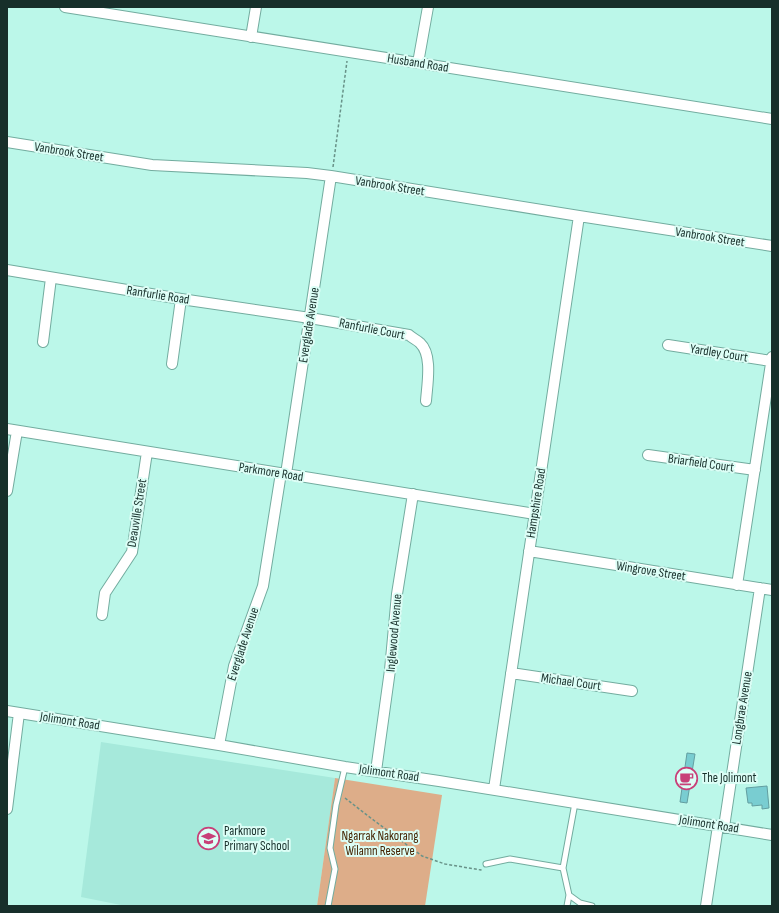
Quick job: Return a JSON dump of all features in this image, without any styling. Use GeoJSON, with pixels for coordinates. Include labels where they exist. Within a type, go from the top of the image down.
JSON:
{"type":"FeatureCollection","features":[{"type":"Feature","properties":{"kind":"street","name":"Husband Road"},"geometry":{"type":"LineString","coordinates":[[65,7],[772,119]]}},
{"type":"Feature","properties":{"kind":"street"},"geometry":{"type":"LineString","coordinates":[[251,37],[256,7]]}},
{"type":"Feature","properties":{"kind":"street"},"geometry":{"type":"LineString","coordinates":[[418,63],[428,7]]}},
{"type":"Feature","properties":{"kind":"street","name":"Vanbrook Street"},"geometry":{"type":"LineString","coordinates":[[7,142],[152,165],[307,173],[332,176],[772,246]]}},
{"type":"Feature","properties":{"kind":"street","name":"Everglade Avenue"},"geometry":{"type":"LineString","coordinates":[[219,745],[234,666],[263,586],[310,318],[332,176]]}},
{"type":"Feature","properties":{"kind":"street","name":"Hampshire Road"},"geometry":{"type":"LineString","coordinates":[[494,789],[579,216]]}},
{"type":"Feature","properties":{"kind":"street","name":"Ranfurlie Road"},"geometry":{"type":"LineString","coordinates":[[7,270],[181,299],[310,318]]}},
{"type":"Feature","properties":{"kind":"street"},"geometry":{"type":"LineString","coordinates":[[43,342],[51,278]]}},
{"type":"Feature","properties":{"kind":"street"},"geometry":{"type":"LineString","coordinates":[[172,364],[181,299]]}},
{"type":"Feature","properties":{"kind":"street","name":"Ranfurlie Court"},"geometry":{"type":"LineString","coordinates":[[310,318],[409,336],[420,343],[426,352],[428,372],[426,401]]}},
{"type":"Feature","properties":{"kind":"street","name":"Yardley Court"},"geometry":{"type":"LineString","coordinates":[[668,345],[772,359]]}},
{"type":"Feature","properties":{"kind":"street"},"geometry":{"type":"LineString","coordinates":[[737,585],[772,359]]}},
{"type":"Feature","properties":{"kind":"street"},"geometry":{"type":"LineString","coordinates":[[7,491],[12,430]]}},
{"type":"Feature","properties":{"kind":"street","name":"Parkmore Road"},"geometry":{"type":"LineString","coordinates":[[12,430],[535,514]]}},
{"type":"Feature","properties":{"kind":"street","name":"Deauville Street"},"geometry":{"type":"LineString","coordinates":[[102,615],[104,593],[132,552],[147,452]]}},
{"type":"Feature","properties":{"kind":"street","name":"Briarfield Court"},"geometry":{"type":"LineString","coordinates":[[648,455],[755,470]]}},
{"type":"Feature","properties":{"kind":"street","name":"Inglewood Avenue"},"geometry":{"type":"LineString","coordinates":[[376,771],[390,670],[397,594],[413,494]]}},
{"type":"Feature","properties":{"kind":"street","name":"Wingrove Street"},"geometry":{"type":"LineString","coordinates":[[529,551],[772,590]]}},
{"type":"Feature","properties":{"kind":"street","name":"Longbrae Avenue"},"geometry":{"type":"LineString","coordinates":[[706,906],[721,826],[760,588]]}},
{"type":"Feature","properties":{"kind":"street","name":"Michael Court"},"geometry":{"type":"LineString","coordinates":[[511,673],[632,691]]}},
{"type":"Feature","properties":{"kind":"street","name":"Jolimont Road"},"geometry":{"type":"LineString","coordinates":[[7,711],[772,835]]}},
{"type":"Feature","properties":{"kind":"street"},"geometry":{"type":"LineString","coordinates":[[7,809],[19,713]]}},
{"type":"Feature","properties":{"kind":"lane"},"geometry":{"type":"LineString","coordinates":[[328,906],[335,869],[330,848],[336,805],[345,767]]}},
{"type":"Feature","properties":{"kind":"lane"},"geometry":{"type":"LineString","coordinates":[[567,906],[568,896],[563,868],[574,802]]}},
{"type":"Feature","properties":{"kind":"lane"},"geometry":{"type":"LineString","coordinates":[[486,864],[510,859],[563,868]]}},
{"type":"Feature","properties":{"kind":"lane"},"geometry":{"type":"LineString","coordinates":[[568,896],[580,903],[592,906]]}},
{"type":"Feature","properties":{"kind":"path"},"geometry":{"type":"LineString","coordinates":[[332,176],[349,52]]}},
{"type":"Feature","properties":{"kind":"path"},"geometry":{"type":"LineString","coordinates":[[339,793],[422,856],[445,864],[481,870],[486,864]]}},
{"type":"Feature","properties":{"kind":"shaded area","name":"Parkmore Primary School"},"geometry":{"type":"Polygon","coordinates":[[[101,742],[335,778],[317,906],[126,906],[81,897],[101,742]]]}},
{"type":"Feature","properties":{"kind":"green space","name":"Ngarrak Nakorang Wilamn Reserve"},"geometry":{"type":"Polygon","coordinates":[[[335,778],[442,795],[425,906],[317,906],[335,778]]]}},
{"type":"Feature","properties":{"kind":"building","name":"The Jolimont"},"geometry":{"type":"Polygon","coordinates":[[[687,753],[695,754],[687,803],[680,802],[687,753]]]}},
{"type":"Feature","properties":{"kind":"building"},"geometry":{"type":"Polygon","coordinates":[[[767,786],[769,808],[762,809],[762,805],[752,806],[752,803],[748,803],[746,788],[767,786]]]}},
{"type":"Feature","properties":{"kind":"place","name":"The Jolimont"},"geometry":{"type":"Point","coordinates":[687,778]}},
{"type":"Feature","properties":{"kind":"place","name":"Parkmore Primary School"},"geometry":{"type":"Point","coordinates":[208,838]}}]}
